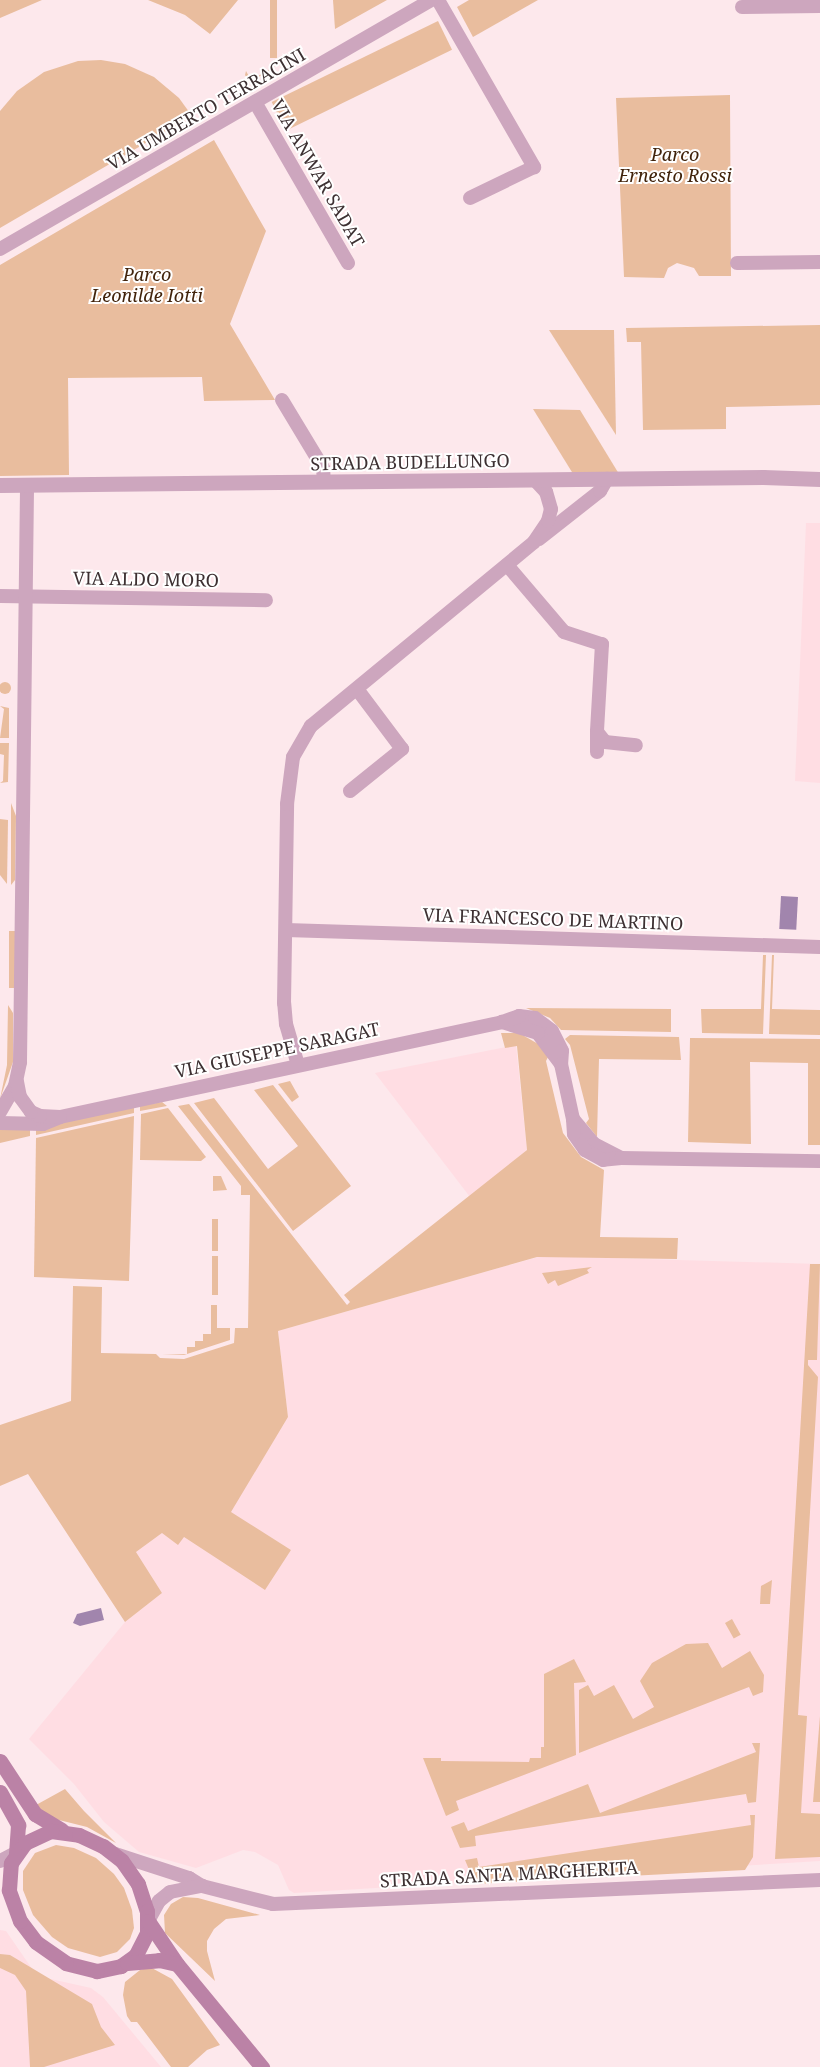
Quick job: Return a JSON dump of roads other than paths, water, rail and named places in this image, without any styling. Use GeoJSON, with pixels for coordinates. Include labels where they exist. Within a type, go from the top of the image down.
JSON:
{"type":"FeatureCollection","features":[{"type":"Feature","properties":{"kind":"main road"},"geometry":{"type":"LineString","coordinates":[[0,1761],[35,1814],[66,1832],[91,1839],[115,1854],[138,1884],[148,1921],[177,1964],[262,2067]]}},
{"type":"Feature","properties":{"kind":"main road"},"geometry":{"type":"LineString","coordinates":[[0,1792],[18,1825],[16,1853],[8,1874],[5,1890],[27,1932],[55,1958],[78,1968],[97,1971],[127,1963],[159,1960],[177,1964]]}},
{"type":"Feature","properties":{"kind":"main road"},"geometry":{"type":"LineString","coordinates":[[16,1853],[37,1835],[66,1832]]}},
{"type":"Feature","properties":{"kind":"main road"},"geometry":{"type":"LineString","coordinates":[[127,1963],[142,1945],[148,1921]]}},
{"type":"Feature","properties":{"kind":"street","name":"VIA UMBERTO TERRACINI"},"geometry":{"type":"LineString","coordinates":[[0,249],[431,0]]}},
{"type":"Feature","properties":{"kind":"street"},"geometry":{"type":"LineString","coordinates":[[438,0],[534,166],[470,198]]}},
{"type":"Feature","properties":{"kind":"street"},"geometry":{"type":"LineString","coordinates":[[742,7],[820,6]]}},
{"type":"Feature","properties":{"kind":"street","name":"VIA ANWAR SADAT"},"geometry":{"type":"LineString","coordinates":[[255,102],[348,263]]}},
{"type":"Feature","properties":{"kind":"street"},"geometry":{"type":"LineString","coordinates":[[737,263],[820,262]]}},
{"type":"Feature","properties":{"kind":"street"},"geometry":{"type":"LineString","coordinates":[[282,400],[322,468],[324,482]]}},
{"type":"Feature","properties":{"kind":"street"},"geometry":{"type":"LineString","coordinates":[[577,479],[586,502]]}},
{"type":"Feature","properties":{"kind":"street","name":"STRADA BUDELLUNGO"},"geometry":{"type":"LineString","coordinates":[[0,485],[577,479],[820,479]]}},
{"type":"Feature","properties":{"kind":"street"},"geometry":{"type":"LineString","coordinates":[[298,1065],[285,1015],[287,804],[293,757],[311,726],[534,542],[600,491],[607,479]]}},
{"type":"Feature","properties":{"kind":"street"},"geometry":{"type":"LineString","coordinates":[[535,480],[550,501]]}},
{"type":"Feature","properties":{"kind":"street"},"geometry":{"type":"LineString","coordinates":[[534,542],[548,521],[550,501],[560,480]]}},
{"type":"Feature","properties":{"kind":"street"},"geometry":{"type":"LineString","coordinates":[[25,1106],[18,1092],[18,1074],[28,485]]}},
{"type":"Feature","properties":{"kind":"street"},"geometry":{"type":"LineString","coordinates":[[507,565],[564,632],[602,644],[597,752]]}},
{"type":"Feature","properties":{"kind":"street","name":"VIA ALDO MORO"},"geometry":{"type":"LineString","coordinates":[[0,596],[266,600]]}},
{"type":"Feature","properties":{"kind":"street"},"geometry":{"type":"LineString","coordinates":[[350,791],[402,749],[357,689]]}},
{"type":"Feature","properties":{"kind":"street"},"geometry":{"type":"LineString","coordinates":[[597,732],[605,742],[636,745]]}},
{"type":"Feature","properties":{"kind":"street","name":"VIA FRANCESCO DE MARTINO"},"geometry":{"type":"LineString","coordinates":[[286,930],[820,947]]}},
{"type":"Feature","properties":{"kind":"street","name":"VIA GIUSEPPE SARAGAT"},"geometry":{"type":"LineString","coordinates":[[0,1123],[43,1124],[60,1117],[502,1022],[519,1016],[542,1022],[557,1038],[573,1119],[574,1134],[586,1150],[604,1160],[621,1158],[820,1161]]}},
{"type":"Feature","properties":{"kind":"street"},"geometry":{"type":"LineString","coordinates":[[16,1122],[5,1118],[2,1109],[18,1074]]}},
{"type":"Feature","properties":{"kind":"street","name":"VIA GIUSEPPE SARAGAT"},"geometry":{"type":"LineString","coordinates":[[2,1109],[16,1101],[36,1116],[60,1117]]}},
{"type":"Feature","properties":{"kind":"street"},"geometry":{"type":"LineString","coordinates":[[0,1861],[16,1853]]}},
{"type":"Feature","properties":{"kind":"street","name":"STRADA SANTA MARGHERITA"},"geometry":{"type":"LineString","coordinates":[[115,1854],[189,1878],[202,1886],[273,1904],[820,1880]]}},
{"type":"Feature","properties":{"kind":"street","name":"STRADA SANTA MARGHERITA"},"geometry":{"type":"LineString","coordinates":[[148,1921],[159,1901],[170,1892],[202,1886]]}},
{"type":"Feature","properties":{"kind":"park label","name":"Parco Ernesto Rossi"},"geometry":{"type":"Point","coordinates":[675,165]}},
{"type":"Feature","properties":{"kind":"park label","name":"Parco Leonilde Iotti"},"geometry":{"type":"Point","coordinates":[147,285]}}]}
